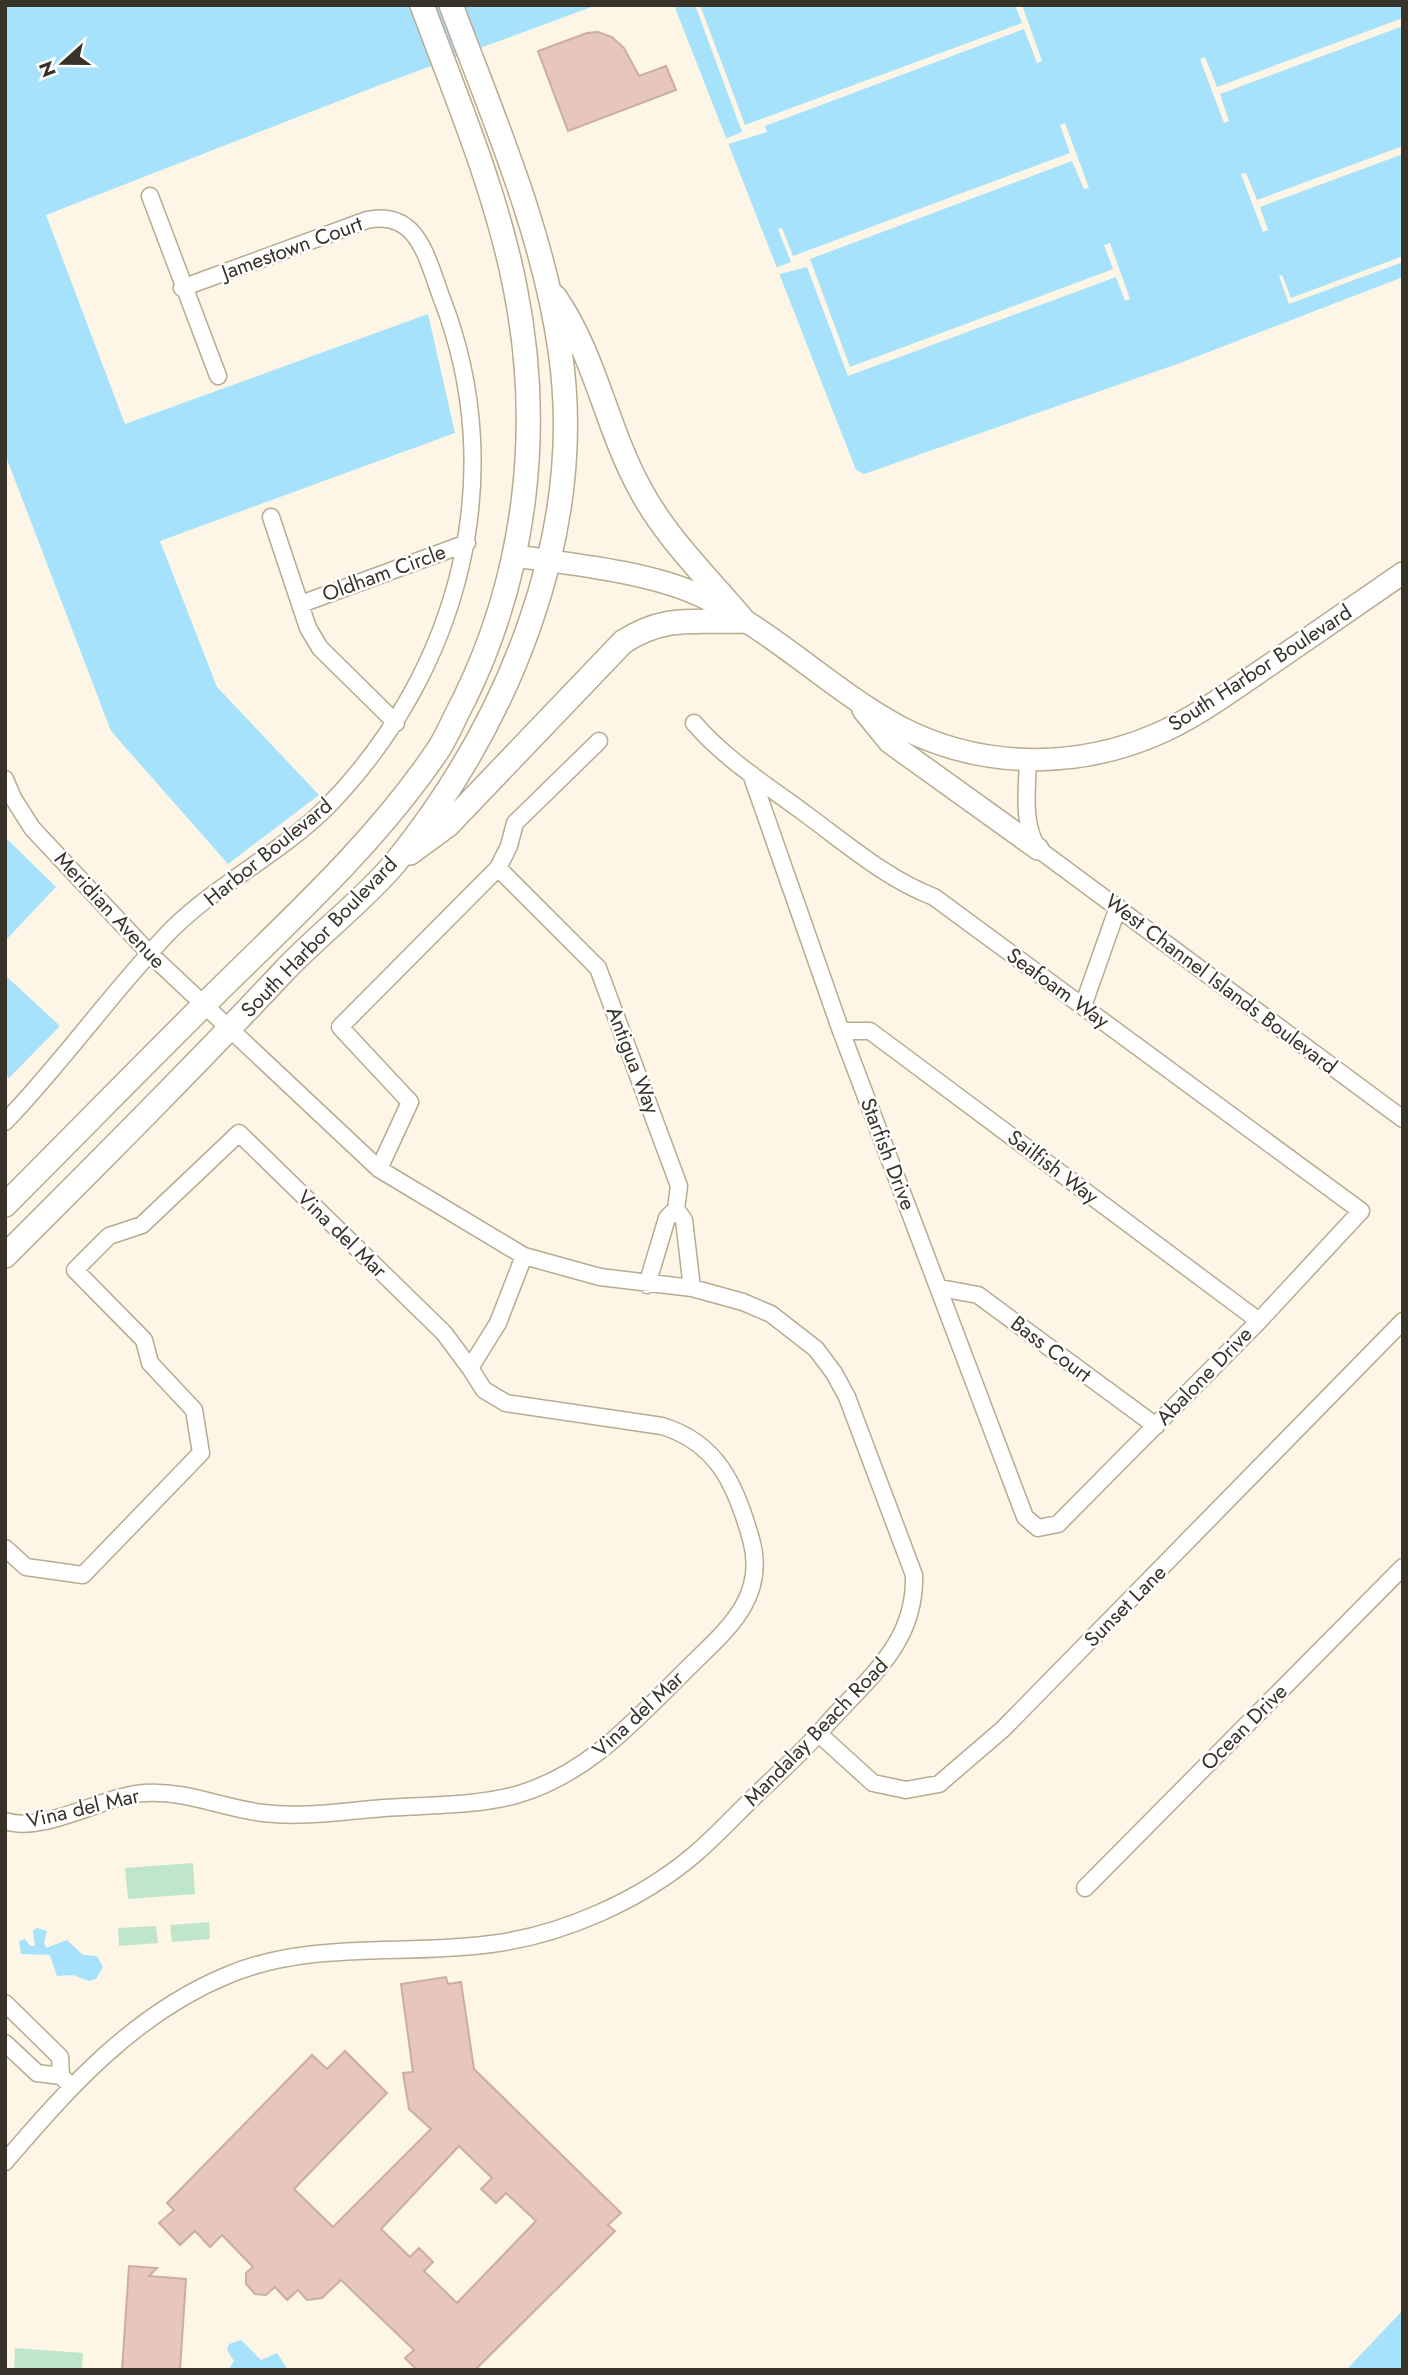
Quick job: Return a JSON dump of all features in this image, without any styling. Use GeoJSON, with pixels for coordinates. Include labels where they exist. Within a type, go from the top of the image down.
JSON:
{"type":"FeatureCollection","features":[{"type":"Feature","properties":{"kind":"main road"},"geometry":{"type":"LineString","coordinates":[[422,5],[480,161],[515,287],[525,351],[529,412],[526,478],[515,556]]}},
{"type":"Feature","properties":{"kind":"main road"},"geometry":{"type":"LineString","coordinates":[[451,5],[505,151],[549,288],[561,354],[564,429],[561,488],[549,561]]}},
{"type":"Feature","properties":{"kind":"main road"},"geometry":{"type":"LineString","coordinates":[[549,288],[570,318],[639,487],[664,528],[744,621]]}},
{"type":"Feature","properties":{"kind":"main road","name":"South Harbor Boulevard"},"geometry":{"type":"LineString","coordinates":[[5,1205],[322,888],[389,816],[440,747],[495,628],[515,556]]}},
{"type":"Feature","properties":{"kind":"main road","name":"South Harbor Boulevard"},"geometry":{"type":"LineString","coordinates":[[5,1256],[294,961],[393,865],[449,787],[493,712],[537,608],[549,561]]}},
{"type":"Feature","properties":{"kind":"main road"},"geometry":{"type":"LineString","coordinates":[[393,865],[448,825],[623,642],[640,631],[675,620],[744,621]]}},
{"type":"Feature","properties":{"kind":"street"},"geometry":{"type":"LineString","coordinates":[[150,196],[218,376]]}},
{"type":"Feature","properties":{"kind":"street","name":"Jamestown Court"},"geometry":{"type":"LineString","coordinates":[[183,288],[367,220],[385,216],[403,221]]}},
{"type":"Feature","properties":{"kind":"street","name":"Harbor Boulevard"},"geometry":{"type":"LineString","coordinates":[[5,1122],[125,978],[174,928],[298,834],[327,807],[396,723],[429,660],[454,592],[467,543],[474,467],[471,404],[457,337],[422,247],[403,221]]}},
{"type":"Feature","properties":{"kind":"street","name":"Oldham Circle"},"geometry":{"type":"LineString","coordinates":[[271,517],[308,628],[320,648],[396,723]]}},
{"type":"Feature","properties":{"kind":"street","name":"Oldham Circle"},"geometry":{"type":"LineString","coordinates":[[301,604],[467,543]]}},
{"type":"Feature","properties":{"kind":"street","name":"West Channel Islands Boulevard"},"geometry":{"type":"LineString","coordinates":[[515,556],[670,584],[701,596],[744,621],[900,726],[943,746],[989,757],[1028,761]]}},
{"type":"Feature","properties":{"kind":"street","name":"South Harbor Boulevard"},"geometry":{"type":"LineString","coordinates":[[1028,761],[1112,751],[1156,735],[1194,716],[1403,573]]}},
{"type":"Feature","properties":{"kind":"street","name":"West Channel Islands Boulevard"},"geometry":{"type":"LineString","coordinates":[[851,695],[889,742],[1118,907],[1403,1119]]}},
{"type":"Feature","properties":{"kind":"street","name":"Seafoam Way"},"geometry":{"type":"LineString","coordinates":[[694,723],[716,748],[903,886],[934,897],[1362,1211]]}},
{"type":"Feature","properties":{"kind":"street"},"geometry":{"type":"LineString","coordinates":[[379,1169],[410,1102],[340,1027],[498,868],[509,846],[515,823],[599,741]]}},
{"type":"Feature","properties":{"kind":"street"},"geometry":{"type":"LineString","coordinates":[[1028,761],[1027,820],[1031,837],[1038,849]]}},
{"type":"Feature","properties":{"kind":"street","name":"Starfish Drive"},"geometry":{"type":"LineString","coordinates":[[751,774],[841,1031],[1025,1517],[1038,1528]]}},
{"type":"Feature","properties":{"kind":"street","name":"Meridian Avenue"},"geometry":{"type":"LineString","coordinates":[[5,779],[13,798],[33,828],[150,954],[228,1031]]}},
{"type":"Feature","properties":{"kind":"street","name":"Antigua Way"},"geometry":{"type":"LineString","coordinates":[[498,868],[598,968],[679,1186],[676,1209],[684,1220],[692,1288]]}},
{"type":"Feature","properties":{"kind":"street"},"geometry":{"type":"LineString","coordinates":[[1083,1006],[1118,907]]}},
{"type":"Feature","properties":{"kind":"street","name":"Mandalay Beach Road"},"geometry":{"type":"LineString","coordinates":[[5,2162],[66,2081],[162,2008],[196,1988],[232,1973],[302,1956],[492,1944],[586,1917],[633,1896],[696,1854],[819,1734],[893,1651],[905,1632],[913,1603],[914,1575],[847,1397],[834,1373],[796,1331],[771,1314],[743,1302],[692,1288],[647,1285],[600,1277],[524,1256],[379,1169],[228,1031]]}},
{"type":"Feature","properties":{"kind":"street","name":"Sailfish Way"},"geometry":{"type":"LineString","coordinates":[[841,1031],[870,1031],[1259,1321]]}},
{"type":"Feature","properties":{"kind":"street","name":"Vina del Mar"},"geometry":{"type":"LineString","coordinates":[[5,1548],[26,1567],[83,1575],[201,1453],[194,1410],[150,1363],[144,1340],[75,1270],[109,1236],[142,1224],[239,1133],[444,1333],[484,1390],[506,1403],[662,1426],[700,1443],[726,1472],[754,1550],[753,1589],[734,1623],[609,1745],[579,1767],[548,1783],[515,1795],[481,1802],[308,1815],[263,1813],[173,1793],[141,1793],[34,1823],[5,1821]]}},
{"type":"Feature","properties":{"kind":"street"},"geometry":{"type":"LineString","coordinates":[[647,1285],[667,1218],[676,1209]]}},
{"type":"Feature","properties":{"kind":"street","name":"Abalone Drive"},"geometry":{"type":"LineString","coordinates":[[1038,1528],[1058,1524],[1259,1321],[1362,1211]]}},
{"type":"Feature","properties":{"kind":"street"},"geometry":{"type":"LineString","coordinates":[[663,1233],[686,1236]]}},
{"type":"Feature","properties":{"kind":"street"},"geometry":{"type":"LineString","coordinates":[[470,1368],[498,1323],[524,1256]]}},
{"type":"Feature","properties":{"kind":"street","name":"Bass Court"},"geometry":{"type":"LineString","coordinates":[[940,1288],[978,1295],[1156,1426]]}},
{"type":"Feature","properties":{"kind":"street","name":"Sunset Lane"},"geometry":{"type":"LineString","coordinates":[[819,1734],[873,1783],[906,1790],[939,1784],[957,1771],[1032,1700],[1403,1321]]}},
{"type":"Feature","properties":{"kind":"street","name":"Ocean Drive"},"geometry":{"type":"LineString","coordinates":[[1085,1888],[1403,1567]]}},
{"type":"Feature","properties":{"kind":"street"},"geometry":{"type":"LineString","coordinates":[[5,2003],[60,2057],[66,2081],[37,2073],[5,2043]]}},
{"type":"Feature","properties":{"kind":"green space"},"geometry":{"type":"Polygon","coordinates":[[[193,1863],[195,1894],[128,1899],[125,1868],[193,1863]]]}},
{"type":"Feature","properties":{"kind":"green space"},"geometry":{"type":"Polygon","coordinates":[[[209,1922],[210,1939],[172,1942],[170,1925],[209,1922]]]}},
{"type":"Feature","properties":{"kind":"green space"},"geometry":{"type":"Polygon","coordinates":[[[156,1926],[158,1943],[119,1946],[118,1928],[156,1926]]]}},
{"type":"Feature","properties":{"kind":"green space"},"geometry":{"type":"Polygon","coordinates":[[[15,2348],[83,2353],[82,2370],[14,2370],[15,2348]]]}},
{"type":"Feature","properties":{"kind":"water"},"geometry":{"type":"Polygon","coordinates":[[[5,5],[597,5],[385,83],[46,215],[125,424],[428,314],[455,433],[160,541],[217,687],[319,795],[228,864],[111,731],[5,454],[5,5]]]}},
{"type":"Feature","properties":{"kind":"water"},"geometry":{"type":"Polygon","coordinates":[[[674,5],[1403,5],[1403,277],[1180,363],[864,474],[856,470],[674,5]]]}},
{"type":"Feature","properties":{"kind":"water"},"geometry":{"type":"Polygon","coordinates":[[[5,839],[56,887],[5,941],[5,839]]]}},
{"type":"Feature","properties":{"kind":"water"},"geometry":{"type":"Polygon","coordinates":[[[5,975],[60,1026],[9,1078],[5,1074],[5,975]]]}},
{"type":"Feature","properties":{"kind":"water"},"geometry":{"type":"Polygon","coordinates":[[[37,1928],[47,1931],[44,1943],[46,1948],[67,1940],[83,1955],[97,1956],[103,1967],[96,1979],[89,1981],[73,1975],[57,1976],[50,1955],[21,1954],[19,1941],[25,1939],[30,1946],[35,1946],[33,1931],[37,1928]]]}},
{"type":"Feature","properties":{"kind":"water"},"geometry":{"type":"Polygon","coordinates":[[[1403,2310],[1403,2370],[1346,2370],[1403,2310]]]}},
{"type":"Feature","properties":{"kind":"water"},"geometry":{"type":"Polygon","coordinates":[[[241,2340],[261,2360],[277,2353],[288,2370],[228,2370],[234,2361],[227,2350],[229,2344],[241,2340]]]}},
{"type":"Feature","properties":{"kind":"pier"},"geometry":{"type":"Polygon","coordinates":[[[695,5],[700,5],[745,125],[1022,23],[1015,5],[1022,5],[1042,61],[1037,63],[1024,29],[765,126],[767,132],[725,145],[723,140],[742,132],[695,5]]]}},
{"type":"Feature","properties":{"kind":"pier"},"geometry":{"type":"Polygon","coordinates":[[[1403,18],[1403,26],[1220,94],[1229,121],[1224,123],[1200,59],[1205,57],[1217,87],[1403,18]]]}},
{"type":"Feature","properties":{"kind":"pier"},"geometry":{"type":"Polygon","coordinates":[[[1065,123],[1089,188],[1084,189],[1072,161],[810,259],[850,367],[1113,269],[1104,245],[1110,243],[1130,299],[1125,301],[1116,277],[848,376],[807,267],[776,275],[773,269],[791,262],[778,229],[782,228],[793,256],[1070,153],[1060,125],[1065,123]]]}},
{"type":"Feature","properties":{"kind":"pier"},"geometry":{"type":"Polygon","coordinates":[[[1403,146],[1403,154],[1260,207],[1268,230],[1263,232],[1241,174],[1246,173],[1257,200],[1403,146]]]}},
{"type":"Feature","properties":{"kind":"pier"},"geometry":{"type":"Polygon","coordinates":[[[1403,256],[1403,262],[1289,304],[1279,276],[1282,275],[1291,298],[1403,256]]]}},
{"type":"Feature","properties":{"kind":"building"},"geometry":{"type":"Polygon","coordinates":[[[598,32],[612,37],[624,48],[639,76],[666,66],[676,90],[568,131],[538,51],[587,33],[598,32]]]}},
{"type":"Feature","properties":{"kind":"building"},"geometry":{"type":"Polygon","coordinates":[[[446,1977],[448,1984],[461,1982],[474,2069],[621,2213],[608,2225],[615,2231],[475,2370],[417,2370],[405,2358],[414,2350],[341,2280],[322,2298],[307,2300],[298,2290],[287,2300],[275,2287],[266,2295],[255,2294],[246,2284],[246,2273],[253,2267],[222,2235],[210,2247],[195,2231],[180,2245],[159,2223],[174,2210],[167,2203],[312,2055],[327,2069],[345,2051],[387,2093],[294,2189],[333,2227],[431,2129],[409,2109],[403,2073],[413,2072],[401,1984],[446,1977]],[[459,2146],[381,2229],[410,2257],[419,2248],[433,2262],[424,2271],[457,2303],[536,2221],[506,2193],[496,2203],[481,2189],[492,2178],[459,2146]]]}},
{"type":"Feature","properties":{"kind":"building"},"geometry":{"type":"Polygon","coordinates":[[[129,2266],[157,2268],[149,2276],[186,2279],[180,2370],[122,2370],[129,2266]]]}}]}
